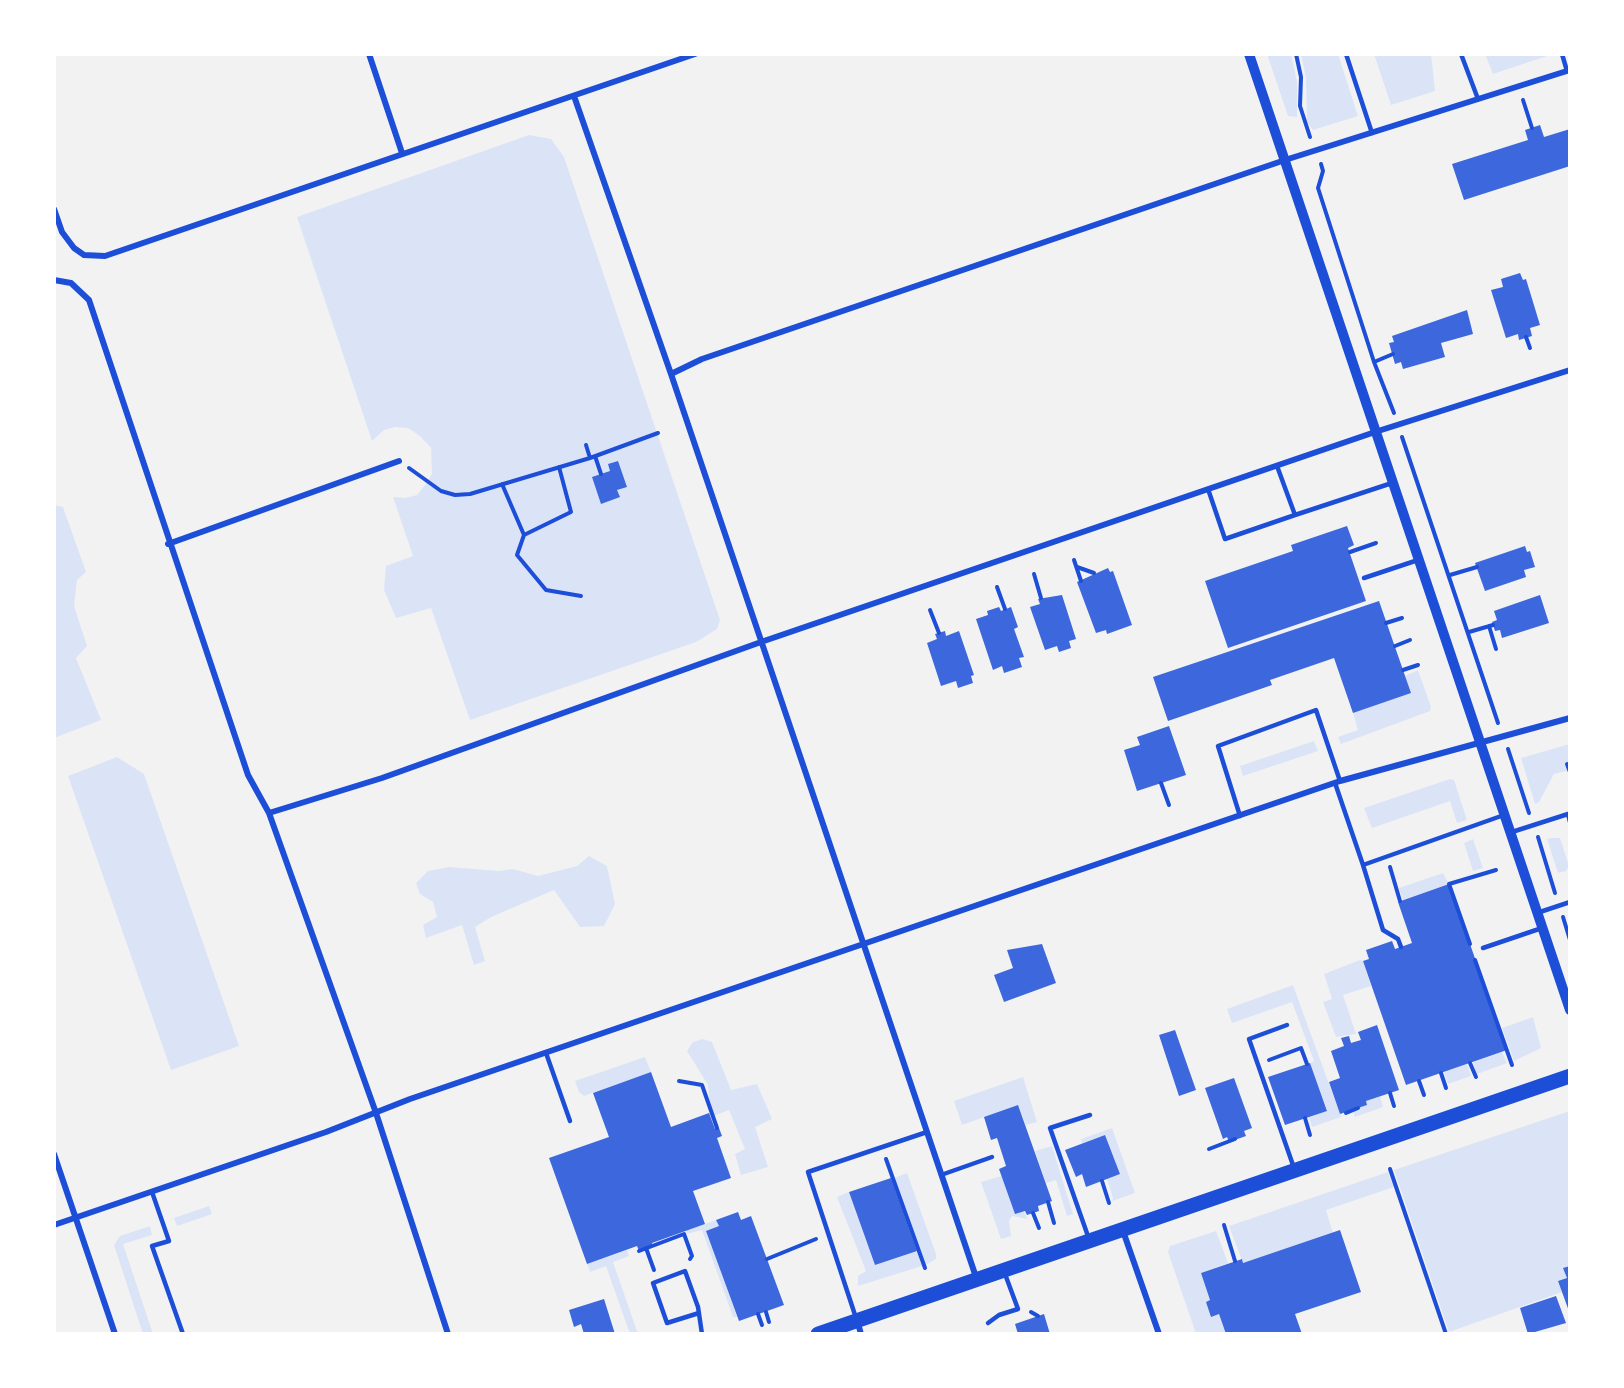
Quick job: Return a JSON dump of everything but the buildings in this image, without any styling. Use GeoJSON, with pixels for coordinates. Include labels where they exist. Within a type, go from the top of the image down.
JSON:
{"type":"FeatureCollection","features":[{"type":"Feature","properties":{"kind":"main road"},"geometry":{"type":"LineString","coordinates":[[818,1334],[859,1327],[1005,1271],[1570,1076]]}},
{"type":"Feature","properties":{"kind":"street"},"geometry":{"type":"LineString","coordinates":[[369,54],[402,153]]}},
{"type":"Feature","properties":{"kind":"street"},"geometry":{"type":"LineString","coordinates":[[54,209],[62,232],[74,248],[84,255],[98,257],[695,54]]}},
{"type":"Feature","properties":{"kind":"street"},"geometry":{"type":"LineString","coordinates":[[1249,54],[1570,1010]]}},
{"type":"Feature","properties":{"kind":"street"},"geometry":{"type":"LineString","coordinates":[[671,374],[702,359],[1285,160],[1569,70]]}},
{"type":"Feature","properties":{"kind":"street"},"geometry":{"type":"LineString","coordinates":[[574,96],[671,374],[977,1281]]}},
{"type":"Feature","properties":{"kind":"street"},"geometry":{"type":"LineString","coordinates":[[54,280],[66,281],[80,289],[89,300],[168,544],[248,775],[269,813],[376,1113],[448,1334]]}},
{"type":"Feature","properties":{"kind":"street"},"geometry":{"type":"LineString","coordinates":[[269,813],[382,778],[761,642],[1375,432],[1570,370]]}},
{"type":"Feature","properties":{"kind":"street"},"geometry":{"type":"LineString","coordinates":[[168,544],[399,461]]}},
{"type":"Feature","properties":{"kind":"street"},"geometry":{"type":"LineString","coordinates":[[54,1225],[546,1053],[1338,782],[1570,718]]}},
{"type":"Feature","properties":{"kind":"street"},"geometry":{"type":"LineString","coordinates":[[54,1154],[115,1334]]}},
{"type":"Feature","properties":{"kind":"street"},"geometry":{"type":"LineString","coordinates":[[1123,1230],[1159,1334]]}},
{"type":"Feature","properties":{"kind":"lane"},"geometry":{"type":"LineString","coordinates":[[1346,54],[1372,133]]}},
{"type":"Feature","properties":{"kind":"lane"},"geometry":{"type":"LineString","coordinates":[[1461,54],[1478,99]]}},
{"type":"Feature","properties":{"kind":"lane"},"geometry":{"type":"LineString","coordinates":[[1562,54],[1569,70]]}},
{"type":"Feature","properties":{"kind":"lane"},"geometry":{"type":"LineString","coordinates":[[1277,466],[1295,515]]}},
{"type":"Feature","properties":{"kind":"lane"},"geometry":{"type":"LineString","coordinates":[[1208,489],[1226,538],[1392,483]]}},
{"type":"Feature","properties":{"kind":"lane"},"geometry":{"type":"LineString","coordinates":[[1364,578],[1418,560]]}},
{"type":"Feature","properties":{"kind":"lane"},"geometry":{"type":"LineString","coordinates":[[1240,816],[1218,746],[1316,710],[1383,930],[1398,939],[1401,947]]}},
{"type":"Feature","properties":{"kind":"lane"},"geometry":{"type":"LineString","coordinates":[[1510,832],[1568,814],[1570,822]]}},
{"type":"Feature","properties":{"kind":"lane"},"geometry":{"type":"LineString","coordinates":[[1363,865],[1504,815]]}},
{"type":"Feature","properties":{"kind":"lane"},"geometry":{"type":"LineString","coordinates":[[1537,913],[1570,902]]}},
{"type":"Feature","properties":{"kind":"lane"},"geometry":{"type":"LineString","coordinates":[[1483,948],[1542,928]]}},
{"type":"Feature","properties":{"kind":"lane"},"geometry":{"type":"LineString","coordinates":[[1287,1025],[1249,1039],[1295,1170]]}},
{"type":"Feature","properties":{"kind":"lane"},"geometry":{"type":"LineString","coordinates":[[546,1053],[570,1120]]}},
{"type":"Feature","properties":{"kind":"lane"},"geometry":{"type":"LineString","coordinates":[[1090,1115],[1050,1128],[1090,1242]]}},
{"type":"Feature","properties":{"kind":"lane"},"geometry":{"type":"LineString","coordinates":[[859,1327],[808,1172],[927,1132]]}},
{"type":"Feature","properties":{"kind":"lane"},"geometry":{"type":"LineString","coordinates":[[941,1175],[992,1157]]}},
{"type":"Feature","properties":{"kind":"lane"},"geometry":{"type":"LineString","coordinates":[[152,1192],[169,1241],[152,1246],[183,1334]]}},
{"type":"Feature","properties":{"kind":"lane"},"geometry":{"type":"LineString","coordinates":[[699,1312],[667,1323],[653,1283],[685,1271],[699,1312],[702,1334]]}},
{"type":"Feature","properties":{"kind":"lane"},"geometry":{"type":"LineString","coordinates":[[988,1323],[999,1315],[1018,1309],[1005,1271]]}},
{"type":"Feature","properties":{"kind":"path"},"geometry":{"type":"LineString","coordinates":[[1296,54],[1301,76],[1300,106],[1307,129]]}},
{"type":"Feature","properties":{"kind":"path"},"geometry":{"type":"LineString","coordinates":[[1518,86],[1532,128]]}},
{"type":"Feature","properties":{"kind":"path"},"geometry":{"type":"LineString","coordinates":[[1323,171],[1318,188],[1374,362],[1387,389]]}},
{"type":"Feature","properties":{"kind":"path"},"geometry":{"type":"LineString","coordinates":[[1526,337],[1530,348]]}},
{"type":"Feature","properties":{"kind":"path"},"geometry":{"type":"LineString","coordinates":[[1374,362],[1393,354]]}},
{"type":"Feature","properties":{"kind":"path"},"geometry":{"type":"LineString","coordinates":[[399,461],[441,490],[455,495],[470,494],[592,457],[658,433]]}},
{"type":"Feature","properties":{"kind":"path"},"geometry":{"type":"LineString","coordinates":[[586,445],[601,474]]}},
{"type":"Feature","properties":{"kind":"path"},"geometry":{"type":"LineString","coordinates":[[1408,453],[1497,717]]}},
{"type":"Feature","properties":{"kind":"path"},"geometry":{"type":"LineString","coordinates":[[524,535],[571,512],[559,467]]}},
{"type":"Feature","properties":{"kind":"path"},"geometry":{"type":"LineString","coordinates":[[502,484],[524,535],[517,555],[546,590],[581,596]]}},
{"type":"Feature","properties":{"kind":"path"},"geometry":{"type":"LineString","coordinates":[[1350,552],[1376,543]]}},
{"type":"Feature","properties":{"kind":"path"},"geometry":{"type":"LineString","coordinates":[[1074,560],[1081,581]]}},
{"type":"Feature","properties":{"kind":"path"},"geometry":{"type":"LineString","coordinates":[[1077,567],[1094,573]]}},
{"type":"Feature","properties":{"kind":"path"},"geometry":{"type":"LineString","coordinates":[[1450,575],[1477,567]]}},
{"type":"Feature","properties":{"kind":"path"},"geometry":{"type":"LineString","coordinates":[[1034,574],[1041,598]]}},
{"type":"Feature","properties":{"kind":"path"},"geometry":{"type":"LineString","coordinates":[[997,587],[1005,609]]}},
{"type":"Feature","properties":{"kind":"path"},"geometry":{"type":"LineString","coordinates":[[930,610],[939,633]]}},
{"type":"Feature","properties":{"kind":"path"},"geometry":{"type":"LineString","coordinates":[[1386,623],[1402,618]]}},
{"type":"Feature","properties":{"kind":"path"},"geometry":{"type":"LineString","coordinates":[[1469,632],[1491,626],[1496,649]]}},
{"type":"Feature","properties":{"kind":"path"},"geometry":{"type":"LineString","coordinates":[[1395,646],[1410,640]]}},
{"type":"Feature","properties":{"kind":"path"},"geometry":{"type":"LineString","coordinates":[[1403,670],[1418,664]]}},
{"type":"Feature","properties":{"kind":"path"},"geometry":{"type":"LineString","coordinates":[[1513,761],[1526,805]]}},
{"type":"Feature","properties":{"kind":"path"},"geometry":{"type":"LineString","coordinates":[[1568,764],[1570,772]]}},
{"type":"Feature","properties":{"kind":"path"},"geometry":{"type":"LineString","coordinates":[[1161,783],[1169,805]]}},
{"type":"Feature","properties":{"kind":"path"},"geometry":{"type":"LineString","coordinates":[[1539,843],[1549,875]]}},
{"type":"Feature","properties":{"kind":"path"},"geometry":{"type":"LineString","coordinates":[[1387,856],[1400,901]]}},
{"type":"Feature","properties":{"kind":"path"},"geometry":{"type":"LineString","coordinates":[[1453,897],[1449,884],[1496,870]]}},
{"type":"Feature","properties":{"kind":"path"},"geometry":{"type":"LineString","coordinates":[[1567,931],[1570,940]]}},
{"type":"Feature","properties":{"kind":"path"},"geometry":{"type":"LineString","coordinates":[[1498,1026],[1512,1065]]}},
{"type":"Feature","properties":{"kind":"path"},"geometry":{"type":"LineString","coordinates":[[1258,1064],[1301,1048],[1307,1064]]}},
{"type":"Feature","properties":{"kind":"path"},"geometry":{"type":"LineString","coordinates":[[1470,1063],[1476,1077]]}},
{"type":"Feature","properties":{"kind":"path"},"geometry":{"type":"LineString","coordinates":[[1441,1073],[1446,1088]]}},
{"type":"Feature","properties":{"kind":"path"},"geometry":{"type":"LineString","coordinates":[[679,1081],[702,1085],[717,1128]]}},
{"type":"Feature","properties":{"kind":"path"},"geometry":{"type":"LineString","coordinates":[[1419,1081],[1424,1095]]}},
{"type":"Feature","properties":{"kind":"path"},"geometry":{"type":"LineString","coordinates":[[1390,1093],[1394,1106]]}},
{"type":"Feature","properties":{"kind":"path"},"geometry":{"type":"LineString","coordinates":[[1346,1113],[1358,1108]]}},
{"type":"Feature","properties":{"kind":"path"},"geometry":{"type":"LineString","coordinates":[[1305,1118],[1310,1135]]}},
{"type":"Feature","properties":{"kind":"path"},"geometry":{"type":"LineString","coordinates":[[1209,1149],[1235,1139]]}},
{"type":"Feature","properties":{"kind":"path"},"geometry":{"type":"LineString","coordinates":[[1390,1169],[1446,1334]]}},
{"type":"Feature","properties":{"kind":"path"},"geometry":{"type":"LineString","coordinates":[[892,1179],[925,1268]]}},
{"type":"Feature","properties":{"kind":"path"},"geometry":{"type":"LineString","coordinates":[[1102,1181],[1109,1203]]}},
{"type":"Feature","properties":{"kind":"path"},"geometry":{"type":"LineString","coordinates":[[1048,1202],[1054,1223]]}},
{"type":"Feature","properties":{"kind":"path"},"geometry":{"type":"LineString","coordinates":[[1034,1213],[1039,1228]]}},
{"type":"Feature","properties":{"kind":"path"},"geometry":{"type":"LineString","coordinates":[[1224,1226],[1235,1261]]}},
{"type":"Feature","properties":{"kind":"path"},"geometry":{"type":"LineString","coordinates":[[639,1251],[684,1234],[692,1256],[685,1271]]}},
{"type":"Feature","properties":{"kind":"path"},"geometry":{"type":"LineString","coordinates":[[767,1259],[829,1234]]}},
{"type":"Feature","properties":{"kind":"path"},"geometry":{"type":"LineString","coordinates":[[646,1248],[658,1281]]}},
{"type":"Feature","properties":{"kind":"path"},"geometry":{"type":"LineString","coordinates":[[913,1252],[919,1251]]}},
{"type":"Feature","properties":{"kind":"path"},"geometry":{"type":"LineString","coordinates":[[766,1312],[770,1322]]}},
{"type":"Feature","properties":{"kind":"path"},"geometry":{"type":"LineString","coordinates":[[758,1314],[762,1325]]}},
{"type":"Feature","properties":{"kind":"shaded area"},"geometry":{"type":"Polygon","coordinates":[[[1267,54],[1291,54],[1297,82],[1297,117],[1288,116],[1267,54]]]}},
{"type":"Feature","properties":{"kind":"shaded area"},"geometry":{"type":"Polygon","coordinates":[[[1301,54],[1338,54],[1358,116],[1313,130],[1307,122],[1306,78],[1301,54]]]}},
{"type":"Feature","properties":{"kind":"shaded area"},"geometry":{"type":"Polygon","coordinates":[[[1374,54],[1431,54],[1435,91],[1391,105],[1374,54]]]}},
{"type":"Feature","properties":{"kind":"shaded area"},"geometry":{"type":"Polygon","coordinates":[[[1485,54],[1549,54],[1550,55],[1493,74],[1485,54]]]}},
{"type":"Feature","properties":{"kind":"shaded area"},"geometry":{"type":"Polygon","coordinates":[[[529,135],[551,139],[564,157],[720,620],[717,629],[696,642],[470,720],[431,608],[396,618],[384,590],[386,566],[413,556],[393,497],[405,498],[417,495],[425,485],[432,474],[431,448],[420,436],[408,428],[395,427],[384,430],[372,441],[297,217],[529,135]]]}},
{"type":"Feature","properties":{"kind":"shaded area"},"geometry":{"type":"Polygon","coordinates":[[[54,505],[63,507],[86,572],[77,580],[74,606],[87,646],[76,658],[101,720],[54,738],[54,505]]]}},
{"type":"Feature","properties":{"kind":"shaded area"},"geometry":{"type":"Polygon","coordinates":[[[1418,670],[1431,707],[1430,711],[1341,744],[1338,737],[1358,730],[1353,713],[1410,693],[1405,676],[1418,670]]]}},
{"type":"Feature","properties":{"kind":"shaded area"},"geometry":{"type":"Polygon","coordinates":[[[1314,741],[1318,751],[1243,776],[1240,766],[1314,741]]]}},
{"type":"Feature","properties":{"kind":"shaded area"},"geometry":{"type":"Polygon","coordinates":[[[1570,744],[1570,770],[1554,774],[1539,802],[1535,804],[1521,758],[1570,744]]]}},
{"type":"Feature","properties":{"kind":"shaded area"},"geometry":{"type":"Polygon","coordinates":[[[117,757],[144,774],[239,1046],[171,1070],[68,776],[117,757]]]}},
{"type":"Feature","properties":{"kind":"shaded area"},"geometry":{"type":"Polygon","coordinates":[[[1450,779],[1454,780],[1467,820],[1457,823],[1450,801],[1372,828],[1364,808],[1450,779]]]}},
{"type":"Feature","properties":{"kind":"shaded area"},"geometry":{"type":"Polygon","coordinates":[[[1560,838],[1569,866],[1566,871],[1558,873],[1547,839],[1560,838]]]}},
{"type":"Feature","properties":{"kind":"shaded area"},"geometry":{"type":"Polygon","coordinates":[[[1473,839],[1483,868],[1473,871],[1464,843],[1473,839]]]}},
{"type":"Feature","properties":{"kind":"shaded area"},"geometry":{"type":"Polygon","coordinates":[[[589,856],[607,866],[615,904],[604,926],[580,927],[554,890],[491,917],[475,927],[485,961],[474,965],[462,925],[426,938],[423,925],[437,917],[433,902],[420,894],[416,883],[428,871],[449,867],[499,871],[513,869],[538,876],[577,866],[589,856]]]}},
{"type":"Feature","properties":{"kind":"shaded area"},"geometry":{"type":"Polygon","coordinates":[[[1443,873],[1449,884],[1403,900],[1399,888],[1443,873]]]}},
{"type":"Feature","properties":{"kind":"shaded area"},"geometry":{"type":"Polygon","coordinates":[[[1360,960],[1363,961],[1371,986],[1343,995],[1356,1034],[1336,1037],[1323,1002],[1332,999],[1324,974],[1360,960]]]}},
{"type":"Feature","properties":{"kind":"shaded area"},"geometry":{"type":"Polygon","coordinates":[[[1293,985],[1341,1117],[1312,1127],[1309,1117],[1327,1110],[1310,1063],[1314,1061],[1292,1002],[1232,1023],[1227,1009],[1293,985]]]}},
{"type":"Feature","properties":{"kind":"shaded area"},"geometry":{"type":"Polygon","coordinates":[[[1533,1017],[1541,1048],[1514,1061],[1502,1028],[1533,1017]]]}},
{"type":"Feature","properties":{"kind":"shaded area"},"geometry":{"type":"Polygon","coordinates":[[[703,1039],[712,1042],[731,1090],[757,1084],[772,1119],[755,1127],[768,1167],[741,1175],[735,1154],[745,1149],[729,1110],[711,1117],[708,1085],[687,1051],[693,1042],[703,1039]]]}},
{"type":"Feature","properties":{"kind":"shaded area"},"geometry":{"type":"Polygon","coordinates":[[[1502,1052],[1507,1063],[1477,1074],[1473,1062],[1502,1052]]]}},
{"type":"Feature","properties":{"kind":"shaded area"},"geometry":{"type":"Polygon","coordinates":[[[645,1057],[651,1072],[584,1096],[579,1092],[575,1081],[645,1057]]]}},
{"type":"Feature","properties":{"kind":"shaded area"},"geometry":{"type":"Polygon","coordinates":[[[1467,1064],[1471,1076],[1448,1084],[1444,1072],[1467,1064]]]}},
{"type":"Feature","properties":{"kind":"shaded area"},"geometry":{"type":"Polygon","coordinates":[[[1023,1077],[1037,1122],[1026,1125],[1018,1105],[962,1125],[954,1101],[1023,1077]]]}},
{"type":"Feature","properties":{"kind":"shaded area"},"geometry":{"type":"Polygon","coordinates":[[[1380,1096],[1383,1107],[1355,1117],[1352,1110],[1367,1105],[1366,1101],[1380,1096]]]}},
{"type":"Feature","properties":{"kind":"shaded area"},"geometry":{"type":"Polygon","coordinates":[[[1570,1111],[1570,1266],[1564,1268],[1567,1278],[1558,1281],[1562,1292],[1449,1332],[1394,1170],[1570,1111]]]}},
{"type":"Feature","properties":{"kind":"shaded area"},"geometry":{"type":"Polygon","coordinates":[[[1112,1128],[1135,1193],[1112,1201],[1107,1179],[1120,1174],[1105,1135],[1082,1143],[1081,1139],[1112,1128]]]}},
{"type":"Feature","properties":{"kind":"shaded area"},"geometry":{"type":"Polygon","coordinates":[[[1052,1146],[1073,1214],[1067,1216],[1056,1180],[1046,1183],[1035,1151],[1052,1146]]]}},
{"type":"Feature","properties":{"kind":"shaded area"},"geometry":{"type":"Polygon","coordinates":[[[1388,1172],[1394,1187],[1326,1210],[1333,1233],[1243,1263],[1229,1226],[1388,1172]]]}},
{"type":"Feature","properties":{"kind":"shaded area"},"geometry":{"type":"Polygon","coordinates":[[[907,1173],[936,1254],[936,1259],[926,1265],[894,1178],[907,1173]]]}},
{"type":"Feature","properties":{"kind":"shaded area"},"geometry":{"type":"Polygon","coordinates":[[[1002,1176],[1028,1219],[1012,1216],[1009,1221],[1011,1236],[1001,1239],[981,1182],[1002,1176]]]}},
{"type":"Feature","properties":{"kind":"shaded area"},"geometry":{"type":"Polygon","coordinates":[[[849,1192],[875,1265],[917,1251],[922,1266],[858,1286],[858,1276],[866,1271],[837,1197],[849,1192]]]}},
{"type":"Feature","properties":{"kind":"shaded area"},"geometry":{"type":"Polygon","coordinates":[[[209,1206],[212,1214],[177,1226],[174,1218],[209,1206]]]}},
{"type":"Feature","properties":{"kind":"shaded area"},"geometry":{"type":"Polygon","coordinates":[[[716,1220],[719,1226],[707,1231],[737,1317],[733,1317],[702,1230],[687,1234],[686,1231],[716,1220]]]}},
{"type":"Feature","properties":{"kind":"shaded area"},"geometry":{"type":"Polygon","coordinates":[[[150,1226],[152,1235],[123,1244],[153,1334],[143,1334],[114,1245],[120,1236],[150,1226]]]}},
{"type":"Feature","properties":{"kind":"shaded area"},"geometry":{"type":"Polygon","coordinates":[[[1216,1231],[1228,1263],[1201,1273],[1210,1300],[1206,1302],[1211,1316],[1219,1314],[1226,1334],[1196,1334],[1168,1252],[1170,1246],[1216,1231]]]}},
{"type":"Feature","properties":{"kind":"shaded area"},"geometry":{"type":"Polygon","coordinates":[[[627,1250],[629,1256],[613,1262],[638,1334],[630,1334],[606,1266],[590,1272],[587,1264],[627,1250]]]}}]}
